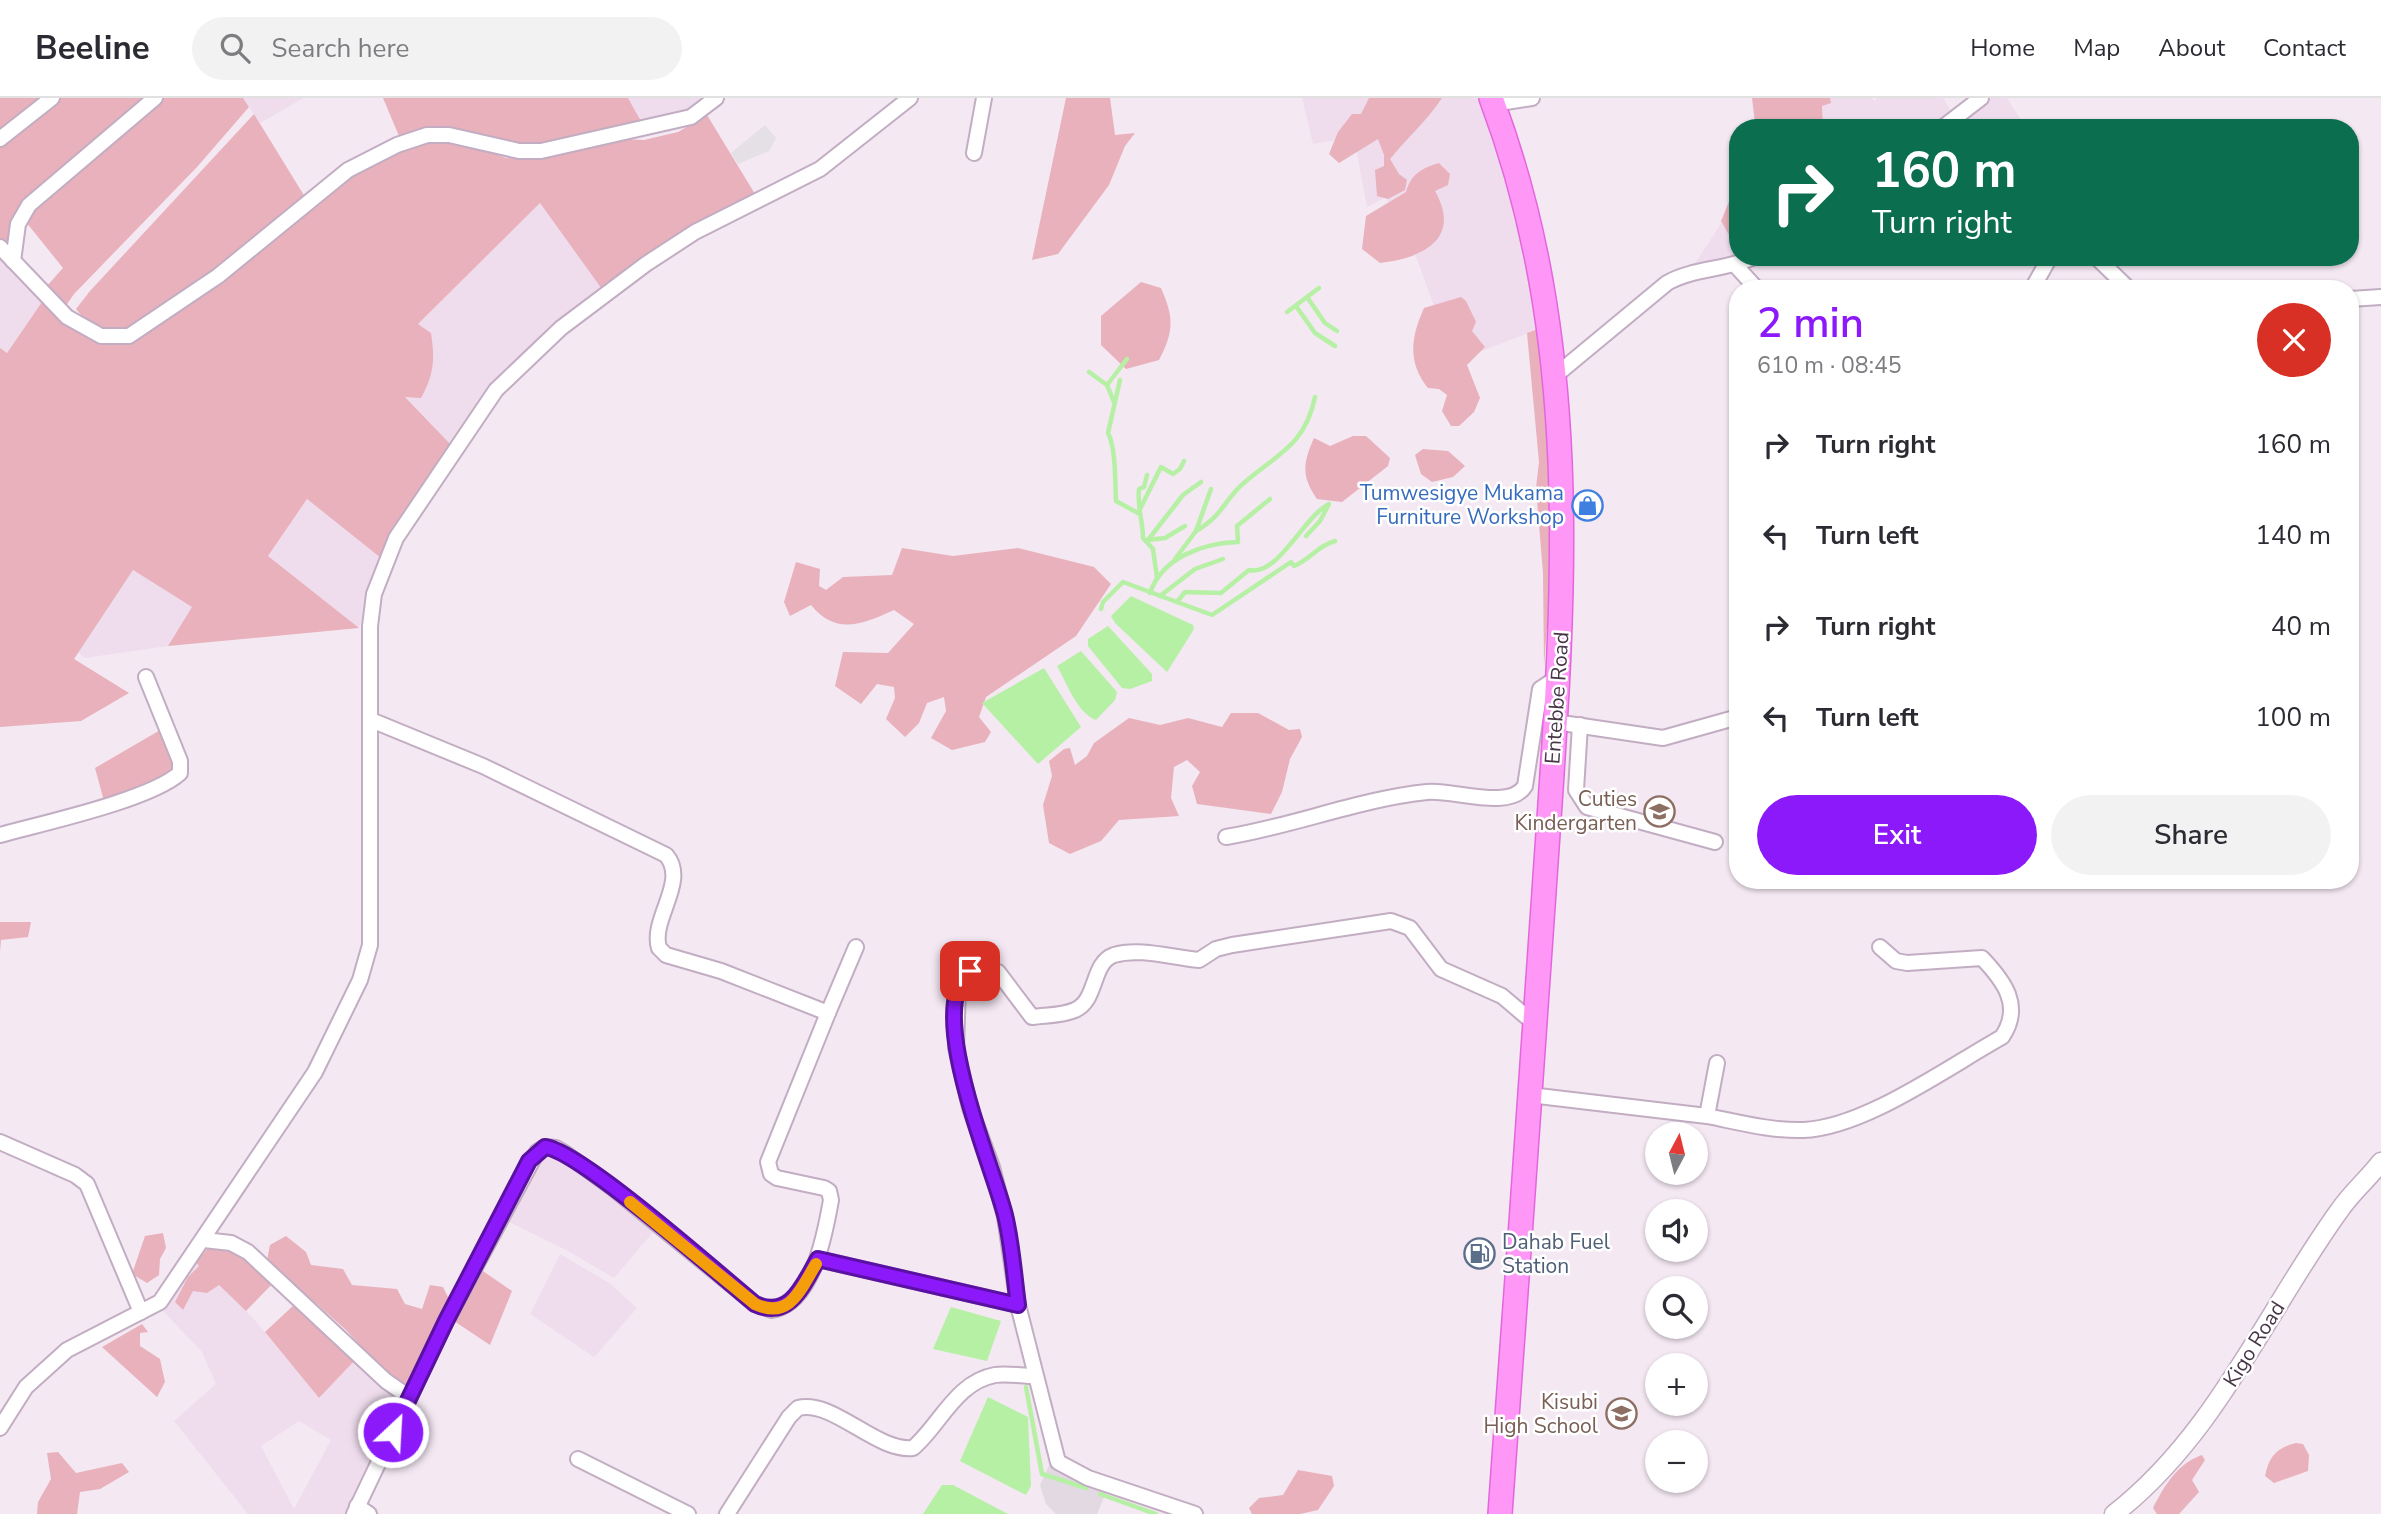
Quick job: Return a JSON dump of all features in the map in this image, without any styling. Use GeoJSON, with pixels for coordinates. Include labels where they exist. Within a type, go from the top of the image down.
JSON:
{"type":"FeatureCollection","features":[{"type":"Feature","properties":{"kind":"main road","name":"Entebbe Road"},"geometry":{"type":"LineString","coordinates":[[1492,101],[1506,139],[1529,226],[1556,375],[1563,593],[1500,1514]]}},
{"type":"Feature","properties":{"kind":"street"},"geometry":{"type":"LineString","coordinates":[[0,139],[52,98]]}},
{"type":"Feature","properties":{"kind":"street"},"geometry":{"type":"LineString","coordinates":[[13,261],[18,224],[29,205],[155,98]]}},
{"type":"Feature","properties":{"kind":"street"},"geometry":{"type":"LineString","coordinates":[[0,247],[68,317],[86,330],[101,336],[129,336],[218,276],[348,170],[397,145],[427,135],[449,135],[510,150],[541,151],[691,117],[716,98]]}},
{"type":"Feature","properties":{"kind":"street"},"geometry":{"type":"LineString","coordinates":[[0,1428],[26,1387],[68,1350],[160,1302],[315,1072],[366,964],[370,945],[370,626],[374,594],[396,538],[505,380],[570,321],[646,264],[695,232],[820,169],[910,98]]}},
{"type":"Feature","properties":{"kind":"street"},"geometry":{"type":"LineString","coordinates":[[974,153],[984,98]]}},
{"type":"Feature","properties":{"kind":"street"},"geometry":{"type":"LineString","coordinates":[[1492,101],[1532,98]]}},
{"type":"Feature","properties":{"kind":"street"},"geometry":{"type":"LineString","coordinates":[[1954,119],[1981,98]]}},
{"type":"Feature","properties":{"kind":"street"},"geometry":{"type":"LineString","coordinates":[[1556,375],[1679,276],[1736,266],[1749,280]]}},
{"type":"Feature","properties":{"kind":"street"},"geometry":{"type":"LineString","coordinates":[[2105,266],[2120,280]]}},
{"type":"Feature","properties":{"kind":"street"},"geometry":{"type":"LineString","coordinates":[[2359,298],[2381,297]]}},
{"type":"Feature","properties":{"kind":"street"},"geometry":{"type":"LineString","coordinates":[[0,835],[106,805],[170,781],[180,772],[180,761],[146,677]]}},
{"type":"Feature","properties":{"kind":"street"},"geometry":{"type":"LineString","coordinates":[[1226,837],[1281,827],[1414,793],[1441,791],[1498,799],[1515,796],[1525,786],[1540,689],[1558,677]]}},
{"type":"Feature","properties":{"kind":"street"},"geometry":{"type":"LineString","coordinates":[[371,720],[483,766],[666,855],[674,868],[658,933],[659,948],[666,955],[721,971],[828,1013]]}},
{"type":"Feature","properties":{"kind":"street"},"geometry":{"type":"LineString","coordinates":[[1555,722],[1663,738],[1729,720]]}},
{"type":"Feature","properties":{"kind":"street"},"geometry":{"type":"LineString","coordinates":[[1580,725],[1576,790],[1587,807],[1715,842]]}},
{"type":"Feature","properties":{"kind":"street"},"geometry":{"type":"LineString","coordinates":[[1195,1514],[1064,1468],[1053,1454],[1018,1305],[1005,1217],[992,1167],[970,1108],[956,1048],[958,988],[962,977],[979,965],[998,972],[1032,1017],[1066,1013],[1083,1005],[1102,965],[1114,956],[1153,954],[1199,960],[1216,949],[1232,945],[1391,921],[1410,928],[1441,969],[1502,996],[1535,1024]]}},
{"type":"Feature","properties":{"kind":"street"},"geometry":{"type":"LineString","coordinates":[[360,1511],[409,1397],[529,1161],[545,1147],[566,1154],[613,1188],[755,1304],[765,1309],[780,1309],[793,1300],[818,1259],[831,1200],[829,1191],[777,1178],[771,1174],[768,1162],[856,947]]}},
{"type":"Feature","properties":{"kind":"street"},"geometry":{"type":"LineString","coordinates":[[1530,1095],[1707,1116],[1787,1129],[1839,1123],[1867,1112],[2002,1037],[2010,1019],[2010,995],[2006,985],[1982,958],[1908,963],[1896,961],[1880,947]]}},
{"type":"Feature","properties":{"kind":"street"},"geometry":{"type":"LineString","coordinates":[[1707,1116],[1717,1063]]}},
{"type":"Feature","properties":{"kind":"street"},"geometry":{"type":"LineString","coordinates":[[0,1142],[75,1175],[87,1184],[141,1312]]}},
{"type":"Feature","properties":{"kind":"street","name":"Kigo Road"},"geometry":{"type":"LineString","coordinates":[[2114,1514],[2156,1478],[2221,1396],[2340,1209],[2381,1162]]}},
{"type":"Feature","properties":{"kind":"street"},"geometry":{"type":"LineString","coordinates":[[204,1240],[231,1243],[248,1252],[386,1381],[409,1397]]}},
{"type":"Feature","properties":{"kind":"street"},"geometry":{"type":"LineString","coordinates":[[818,1259],[1018,1305]]}},
{"type":"Feature","properties":{"kind":"street"},"geometry":{"type":"LineString","coordinates":[[727,1514],[789,1417],[799,1408],[813,1407],[892,1446],[913,1448],[949,1404],[978,1383],[995,1375],[1034,1376]]}},
{"type":"Feature","properties":{"kind":"street"},"geometry":{"type":"LineString","coordinates":[[578,1459],[688,1514]]}},
{"type":"Feature","properties":{"kind":"shaded area"},"geometry":{"type":"Polygon","coordinates":[[[0,98],[47,98],[0,135],[0,98]]]}},
{"type":"Feature","properties":{"kind":"shaded area"},"geometry":{"type":"Polygon","coordinates":[[[60,98],[151,98],[28,199],[8,247],[0,239],[0,147],[60,98]]]}},
{"type":"Feature","properties":{"kind":"shaded area"},"geometry":{"type":"Polygon","coordinates":[[[159,98],[243,98],[249,107],[197,167],[74,294],[65,307],[46,287],[63,268],[26,222],[29,211],[159,98]]]}},
{"type":"Feature","properties":{"kind":"shaded area"},"geometry":{"type":"Polygon","coordinates":[[[243,98],[304,98],[260,123],[243,98]]]}},
{"type":"Feature","properties":{"kind":"shaded area"},"geometry":{"type":"Polygon","coordinates":[[[383,98],[628,98],[642,123],[546,146],[525,146],[427,129],[399,136],[383,98]]]}},
{"type":"Feature","properties":{"kind":"shaded area"},"geometry":{"type":"Polygon","coordinates":[[[628,98],[706,98],[692,110],[642,123],[628,98]]]}},
{"type":"Feature","properties":{"kind":"shaded area"},"geometry":{"type":"Polygon","coordinates":[[[1066,98],[1110,98],[1115,135],[1135,133],[1125,146],[1109,185],[1058,254],[1032,260],[1066,98]]]}},
{"type":"Feature","properties":{"kind":"shaded area"},"geometry":{"type":"Polygon","coordinates":[[[1302,98],[1481,98],[1508,181],[1538,329],[1454,362],[1417,259],[1386,197],[1367,207],[1354,137],[1313,144],[1302,98]]]}},
{"type":"Feature","properties":{"kind":"shaded area"},"geometry":{"type":"Polygon","coordinates":[[[1369,98],[1442,98],[1390,159],[1399,174],[1407,180],[1405,190],[1388,199],[1377,196],[1375,170],[1384,166],[1384,155],[1378,139],[1339,163],[1329,154],[1338,132],[1352,114],[1361,114],[1369,98]]]}},
{"type":"Feature","properties":{"kind":"shaded area"},"geometry":{"type":"Polygon","coordinates":[[[1752,98],[1830,98],[1831,103],[1822,106],[1823,119],[1755,119],[1752,98]]]}},
{"type":"Feature","properties":{"kind":"shaded area"},"geometry":{"type":"Polygon","coordinates":[[[1803,98],[1872,98],[1874,101],[1877,98],[1943,98],[1954,116],[1950,119],[1790,119],[1803,98]]]}},
{"type":"Feature","properties":{"kind":"shaded area"},"geometry":{"type":"Polygon","coordinates":[[[1986,98],[2007,98],[2020,119],[1959,119],[1986,98]]]}},
{"type":"Feature","properties":{"kind":"shaded area"},"geometry":{"type":"Polygon","coordinates":[[[254,114],[305,197],[218,266],[133,325],[123,329],[109,329],[85,318],[76,309],[90,291],[254,114]]]}},
{"type":"Feature","properties":{"kind":"shaded area"},"geometry":{"type":"Polygon","coordinates":[[[707,115],[755,194],[604,292],[540,203],[418,324],[431,333],[432,367],[429,382],[421,398],[405,397],[454,448],[381,558],[307,499],[268,556],[359,628],[168,646],[192,607],[133,570],[74,659],[129,693],[81,721],[0,727],[0,348],[7,353],[44,299],[73,325],[92,335],[130,341],[333,189],[374,162],[423,142],[460,142],[506,158],[537,159],[620,139],[644,140],[678,132],[707,115]]]}},
{"type":"Feature","properties":{"kind":"shaded area"},"geometry":{"type":"Polygon","coordinates":[[[765,125],[776,138],[769,151],[738,164],[731,153],[765,125]]]}},
{"type":"Feature","properties":{"kind":"shaded area"},"geometry":{"type":"Polygon","coordinates":[[[1439,163],[1450,174],[1448,185],[1435,191],[1444,222],[1441,234],[1423,251],[1380,263],[1362,249],[1366,216],[1406,192],[1418,173],[1439,163]]]}},
{"type":"Feature","properties":{"kind":"shaded area"},"geometry":{"type":"Polygon","coordinates":[[[1729,202],[1729,235],[1721,221],[1729,202]]]}},
{"type":"Feature","properties":{"kind":"shaded area"},"geometry":{"type":"Polygon","coordinates":[[[540,203],[604,292],[497,381],[454,448],[376,366],[540,203]]]}},
{"type":"Feature","properties":{"kind":"shaded area"},"geometry":{"type":"Polygon","coordinates":[[[1729,212],[1729,260],[1694,270],[1694,265],[1729,212]]]}},
{"type":"Feature","properties":{"kind":"shaded area"},"geometry":{"type":"Polygon","coordinates":[[[0,255],[44,299],[6,354],[0,348],[0,255]]]}},
{"type":"Feature","properties":{"kind":"shaded area"},"geometry":{"type":"Polygon","coordinates":[[[1141,282],[1161,288],[1170,316],[1170,332],[1159,360],[1126,369],[1101,345],[1101,316],[1141,282]]]}},
{"type":"Feature","properties":{"kind":"shaded area"},"geometry":{"type":"Polygon","coordinates":[[[1461,297],[1466,301],[1476,322],[1472,331],[1485,347],[1467,365],[1480,398],[1474,412],[1459,426],[1451,426],[1442,411],[1447,395],[1439,389],[1428,388],[1417,369],[1413,349],[1416,329],[1424,308],[1461,297]]]}},
{"type":"Feature","properties":{"kind":"shaded area"},"geometry":{"type":"Polygon","coordinates":[[[1538,329],[1545,376],[1552,561],[1544,666],[1543,573],[1536,488],[1539,462],[1527,333],[1538,329]]]}},
{"type":"Feature","properties":{"kind":"shaded area"},"geometry":{"type":"Polygon","coordinates":[[[1353,436],[1366,436],[1390,458],[1388,466],[1342,502],[1317,499],[1308,483],[1305,469],[1314,438],[1330,446],[1353,436]]]}},
{"type":"Feature","properties":{"kind":"shaded area"},"geometry":{"type":"Polygon","coordinates":[[[1423,449],[1448,451],[1465,466],[1453,477],[1432,482],[1421,474],[1415,455],[1423,449]]]}},
{"type":"Feature","properties":{"kind":"shaded area"},"geometry":{"type":"Polygon","coordinates":[[[307,499],[381,558],[359,628],[268,556],[307,499]]]}},
{"type":"Feature","properties":{"kind":"shaded area"},"geometry":{"type":"Polygon","coordinates":[[[902,548],[953,556],[1018,548],[1094,567],[1111,584],[1076,636],[986,697],[979,717],[991,732],[985,742],[952,750],[931,738],[946,711],[944,697],[927,703],[919,723],[905,737],[886,719],[895,698],[894,687],[877,684],[861,704],[835,686],[843,652],[888,653],[914,624],[894,610],[861,623],[850,624],[830,621],[811,605],[790,616],[784,602],[796,562],[820,569],[819,586],[826,590],[843,577],[892,575],[902,548]]]}},
{"type":"Feature","properties":{"kind":"shaded area"},"geometry":{"type":"Polygon","coordinates":[[[133,570],[192,607],[168,646],[85,658],[78,652],[133,570]]]}},
{"type":"Feature","properties":{"kind":"shaded area"},"geometry":{"type":"Polygon","coordinates":[[[1131,596],[1193,625],[1194,629],[1167,672],[1115,623],[1111,616],[1131,596]]]}},
{"type":"Feature","properties":{"kind":"shaded area"},"geometry":{"type":"Polygon","coordinates":[[[1108,626],[1152,674],[1152,681],[1130,689],[1122,688],[1088,646],[1088,639],[1108,626]]]}},
{"type":"Feature","properties":{"kind":"shaded area"},"geometry":{"type":"Polygon","coordinates":[[[1081,651],[1117,692],[1115,700],[1096,720],[1083,711],[1057,666],[1081,651]]]}},
{"type":"Feature","properties":{"kind":"shaded area"},"geometry":{"type":"Polygon","coordinates":[[[1044,668],[1081,727],[1038,764],[982,703],[1044,668]]]}},
{"type":"Feature","properties":{"kind":"shaded area"},"geometry":{"type":"Polygon","coordinates":[[[1231,713],[1258,713],[1289,730],[1300,729],[1302,737],[1290,759],[1282,792],[1271,814],[1197,804],[1192,786],[1200,772],[1187,760],[1174,767],[1171,798],[1179,816],[1119,820],[1101,841],[1070,854],[1049,843],[1043,805],[1052,776],[1049,761],[1064,749],[1070,748],[1075,765],[1087,756],[1094,743],[1129,718],[1160,725],[1188,718],[1222,727],[1231,713]]]}},
{"type":"Feature","properties":{"kind":"shaded area"},"geometry":{"type":"Polygon","coordinates":[[[162,729],[176,771],[168,780],[104,801],[95,768],[162,729]]]}},
{"type":"Feature","properties":{"kind":"shaded area"},"geometry":{"type":"Polygon","coordinates":[[[0,922],[31,922],[28,937],[1,940],[0,952],[0,922]]]}},
{"type":"Feature","properties":{"kind":"shaded area"},"geometry":{"type":"Polygon","coordinates":[[[552,1155],[593,1179],[655,1230],[614,1278],[568,1251],[507,1221],[536,1162],[552,1155]]]}},
{"type":"Feature","properties":{"kind":"shaded area"},"geometry":{"type":"Polygon","coordinates":[[[163,1233],[166,1248],[160,1259],[159,1275],[147,1283],[132,1274],[145,1236],[163,1233]]]}},
{"type":"Feature","properties":{"kind":"shaded area"},"geometry":{"type":"Polygon","coordinates":[[[286,1236],[306,1252],[311,1265],[343,1269],[352,1285],[397,1289],[405,1304],[422,1309],[430,1285],[443,1287],[450,1301],[412,1380],[403,1387],[391,1378],[345,1329],[267,1260],[270,1245],[286,1236]]]}},
{"type":"Feature","properties":{"kind":"shaded area"},"geometry":{"type":"Polygon","coordinates":[[[219,1244],[240,1252],[275,1281],[246,1311],[219,1285],[207,1293],[193,1291],[183,1310],[175,1302],[188,1277],[199,1266],[196,1262],[208,1248],[219,1244]]]}},
{"type":"Feature","properties":{"kind":"shaded area"},"geometry":{"type":"Polygon","coordinates":[[[560,1254],[609,1283],[637,1308],[594,1357],[530,1314],[560,1254]]]}},
{"type":"Feature","properties":{"kind":"shaded area"},"geometry":{"type":"Polygon","coordinates":[[[196,1262],[253,1318],[319,1398],[357,1358],[392,1395],[405,1400],[349,1514],[248,1514],[174,1421],[216,1384],[202,1352],[163,1311],[196,1262]],[[299,1421],[261,1446],[294,1509],[331,1440],[299,1421]]]}},
{"type":"Feature","properties":{"kind":"shaded area"},"geometry":{"type":"Polygon","coordinates":[[[480,1269],[512,1291],[490,1345],[454,1321],[480,1269]]]}},
{"type":"Feature","properties":{"kind":"shaded area"},"geometry":{"type":"Polygon","coordinates":[[[296,1303],[357,1358],[319,1398],[265,1332],[296,1303]]]}},
{"type":"Feature","properties":{"kind":"shaded area"},"geometry":{"type":"Polygon","coordinates":[[[951,1307],[1001,1321],[987,1361],[933,1349],[951,1307]]]}},
{"type":"Feature","properties":{"kind":"shaded area"},"geometry":{"type":"Polygon","coordinates":[[[142,1324],[148,1332],[140,1333],[140,1346],[160,1359],[165,1382],[157,1397],[102,1347],[142,1324]]]}},
{"type":"Feature","properties":{"kind":"shaded area"},"geometry":{"type":"Polygon","coordinates":[[[988,1397],[1028,1417],[1031,1486],[1026,1495],[960,1461],[988,1397]]]}},
{"type":"Feature","properties":{"kind":"shaded area"},"geometry":{"type":"Polygon","coordinates":[[[2296,1443],[2303,1444],[2309,1455],[2308,1471],[2274,1483],[2265,1476],[2269,1463],[2279,1450],[2296,1443]]]}},
{"type":"Feature","properties":{"kind":"shaded area"},"geometry":{"type":"Polygon","coordinates":[[[58,1452],[76,1473],[122,1463],[129,1472],[100,1489],[80,1492],[77,1514],[37,1514],[38,1502],[51,1479],[47,1453],[58,1452]]]}},
{"type":"Feature","properties":{"kind":"shaded area"},"geometry":{"type":"Polygon","coordinates":[[[2202,1455],[2205,1460],[2192,1480],[2199,1492],[2179,1514],[2157,1514],[2153,1508],[2173,1476],[2179,1469],[2202,1455]]]}},
{"type":"Feature","properties":{"kind":"shaded area"},"geometry":{"type":"Polygon","coordinates":[[[1051,1461],[1054,1468],[1107,1490],[1097,1514],[1056,1514],[1046,1504],[1040,1485],[1051,1461]]]}},
{"type":"Feature","properties":{"kind":"shaded area"},"geometry":{"type":"Polygon","coordinates":[[[1298,1470],[1332,1476],[1334,1486],[1318,1510],[1300,1514],[1252,1514],[1249,1508],[1259,1498],[1283,1495],[1298,1470]]]}},
{"type":"Feature","properties":{"kind":"shaded area"},"geometry":{"type":"Polygon","coordinates":[[[942,1485],[953,1485],[1008,1514],[923,1514],[942,1485]]]}},
{"type":"Feature","properties":{"kind":"waterway"},"geometry":{"type":"LineString","coordinates":[[1287,312],[1319,288]]}},
{"type":"Feature","properties":{"kind":"waterway"},"geometry":{"type":"LineString","coordinates":[[1307,297],[1325,323],[1337,331]]}},
{"type":"Feature","properties":{"kind":"waterway"},"geometry":{"type":"LineString","coordinates":[[1296,306],[1315,333],[1335,346]]}},
{"type":"Feature","properties":{"kind":"waterway"},"geometry":{"type":"LineString","coordinates":[[1107,385],[1127,359]]}},
{"type":"Feature","properties":{"kind":"waterway"},"geometry":{"type":"LineString","coordinates":[[1089,372],[1107,385],[1114,402]]}},
{"type":"Feature","properties":{"kind":"waterway"},"geometry":{"type":"LineString","coordinates":[[1120,380],[1108,433],[1114,456],[1116,501],[1138,513],[1161,467],[1173,474],[1180,469],[1184,461]]}},
{"type":"Feature","properties":{"kind":"waterway"},"geometry":{"type":"LineString","coordinates":[[1196,531],[1219,513],[1238,488],[1289,447],[1305,426],[1315,397]]}},
{"type":"Feature","properties":{"kind":"waterway"},"geometry":{"type":"LineString","coordinates":[[1147,475],[1144,487],[1139,489],[1139,502],[1143,538],[1153,549],[1157,578]]}},
{"type":"Feature","properties":{"kind":"waterway"},"geometry":{"type":"LineString","coordinates":[[1148,540],[1183,495],[1201,482]]}},
{"type":"Feature","properties":{"kind":"waterway"},"geometry":{"type":"LineString","coordinates":[[1175,559],[1196,531],[1211,489]]}},
{"type":"Feature","properties":{"kind":"waterway"},"geometry":{"type":"LineString","coordinates":[[1150,593],[1164,570],[1186,554],[1212,545],[1238,542],[1237,526],[1270,499]]}},
{"type":"Feature","properties":{"kind":"waterway"},"geometry":{"type":"LineString","coordinates":[[1177,602],[1185,592],[1221,593],[1249,570],[1260,570],[1270,564],[1310,520],[1329,504],[1320,521],[1306,536]]}},
{"type":"Feature","properties":{"kind":"waterway"},"geometry":{"type":"LineString","coordinates":[[1148,540],[1165,538],[1185,526]]}},
{"type":"Feature","properties":{"kind":"waterway"},"geometry":{"type":"LineString","coordinates":[[1101,609],[1103,602],[1123,582],[1212,615],[1291,562],[1294,566],[1335,541]]}},
{"type":"Feature","properties":{"kind":"waterway"},"geometry":{"type":"LineString","coordinates":[[1160,596],[1195,569],[1223,559]]}},
{"type":"Feature","properties":{"kind":"waterway"},"geometry":{"type":"LineString","coordinates":[[1026,1387],[1042,1474],[1086,1488]]}},
{"type":"Feature","properties":{"kind":"waterway"},"geometry":{"type":"LineString","coordinates":[[1100,1494],[1156,1514]]}},
{"type":"Feature","properties":{"kind":"slow traffic"},"geometry":{"type":"LineString","coordinates":[[630,1202],[755,1304],[765,1309],[780,1309],[788,1305],[816,1264]]}},
{"type":"Feature","properties":{"kind":"place","name":"Tumwesigye Mukama Furniture Workshop"},"geometry":{"type":"Point","coordinates":[1587,505]}},
{"type":"Feature","properties":{"kind":"place","name":"Cuties Kindergarten"},"geometry":{"type":"Point","coordinates":[1660,811]}},
{"type":"Feature","properties":{"kind":"place","name":"Dahab Fuel Station"},"geometry":{"type":"Point","coordinates":[1479,1254]}},
{"type":"Feature","properties":{"kind":"place","name":"Kisubi High School"},"geometry":{"type":"Point","coordinates":[1621,1414]}},
{"type":"Feature","properties":{"kind":"route"},"geometry":{"type":"LineString","coordinates":[[393,1432],[446,1321],[529,1161],[545,1147],[556,1148],[566,1154],[613,1188],[755,1304],[765,1309],[780,1309],[788,1305],[800,1291],[818,1259],[1018,1305],[1005,1217],[992,1167],[970,1108],[956,1048],[958,988],[962,977],[970,971]]}}]}
